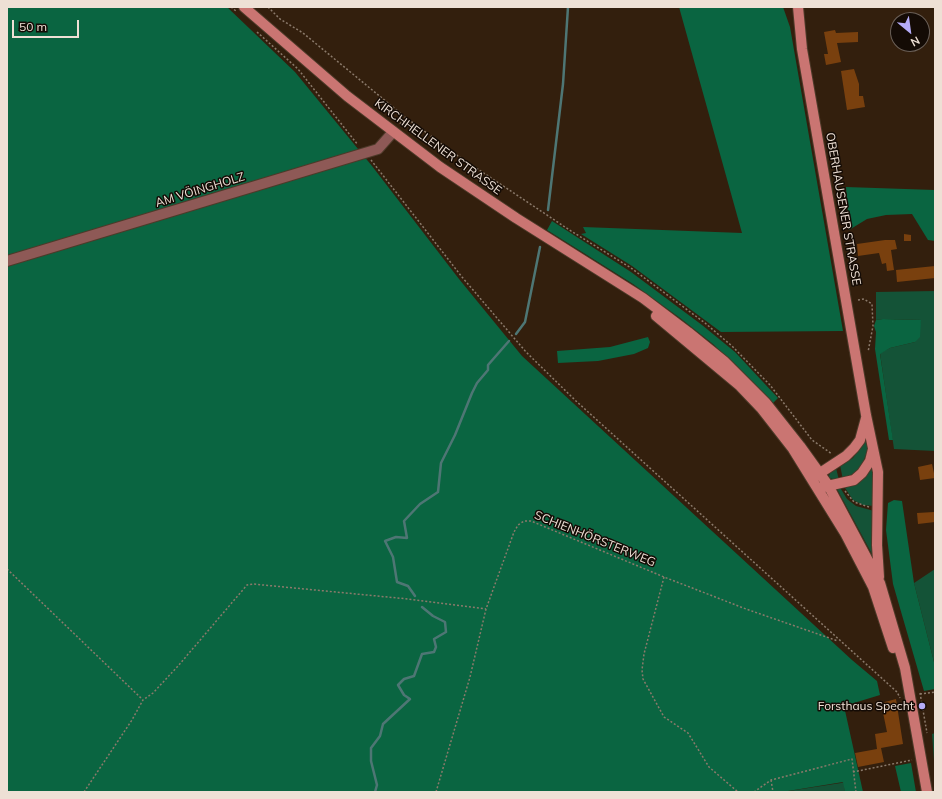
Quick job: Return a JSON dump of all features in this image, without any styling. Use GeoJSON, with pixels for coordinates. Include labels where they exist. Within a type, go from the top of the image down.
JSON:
{"type":"FeatureCollection","features":[{"type":"Feature","properties":{"kind":"main road","name":"KIRCHHELLENER STRASSE"},"geometry":{"type":"LineString","coordinates":[[253,7],[285,42]]}},
{"type":"Feature","properties":{"kind":"main road","name":"OBERHAUSENER STRASSE"},"geometry":{"type":"LineString","coordinates":[[798,7],[802,49],[866,415],[874,446],[879,488],[877,546],[880,583],[905,668],[905,701]]}},
{"type":"Feature","properties":{"kind":"main road","name":"KIRCHHELLENER STRASSE"},"geometry":{"type":"LineString","coordinates":[[240,10],[285,42],[347,96],[393,132],[446,171],[584,262],[678,333],[740,386],[770,420],[816,476],[823,487]]}},
{"type":"Feature","properties":{"kind":"main road","name":"OBERHAUSENER STRASSE"},"geometry":{"type":"LineString","coordinates":[[816,476],[846,456],[854,448],[863,430],[866,415]]}},
{"type":"Feature","properties":{"kind":"main road"},"geometry":{"type":"LineString","coordinates":[[823,487],[843,484],[854,480],[862,474],[870,461],[874,446]]}},
{"type":"Feature","properties":{"kind":"main road","name":"OBERHAUSENER STRASSE"},"geometry":{"type":"LineString","coordinates":[[823,487],[880,583]]}},
{"type":"Feature","properties":{"kind":"main road","name":"OBERHAUSENER STRASSE"},"geometry":{"type":"LineString","coordinates":[[823,487],[873,587],[905,701],[927,792]]}},
{"type":"Feature","properties":{"kind":"street","name":"AM VÖINGHOLZ"},"geometry":{"type":"LineString","coordinates":[[7,261],[364,154],[378,149],[393,132]]}},
{"type":"Feature","properties":{"kind":"path"},"geometry":{"type":"LineString","coordinates":[[231,7],[240,10]]}},
{"type":"Feature","properties":{"kind":"path"},"geometry":{"type":"LineString","coordinates":[[253,28],[298,70],[462,277],[526,352],[576,401],[840,642]]}},
{"type":"Feature","properties":{"kind":"path"},"geometry":{"type":"LineString","coordinates":[[858,300],[864,299],[872,304],[873,326],[868,352]]}},
{"type":"Feature","properties":{"kind":"path","name":"SCHIENHÖRSTERWEG"},"geometry":{"type":"LineString","coordinates":[[436,792],[470,677],[486,610],[514,532],[518,525],[524,521],[532,521],[664,577],[746,609],[840,642],[897,692],[905,701]]}},
{"type":"Feature","properties":{"kind":"path"},"geometry":{"type":"LineString","coordinates":[[7,569],[143,700]]}},
{"type":"Feature","properties":{"kind":"path"},"geometry":{"type":"LineString","coordinates":[[664,577],[644,654],[642,670],[643,678],[664,717],[688,733],[709,767],[738,792]]}},
{"type":"Feature","properties":{"kind":"path"},"geometry":{"type":"LineString","coordinates":[[84,792],[132,720],[143,700],[153,693],[178,666],[248,585],[253,584],[408,599],[486,610]]}},
{"type":"Feature","properties":{"kind":"path"},"geometry":{"type":"LineString","coordinates":[[918,687],[923,706]]}},
{"type":"Feature","properties":{"kind":"path"},"geometry":{"type":"LineString","coordinates":[[920,694],[935,692]]}},
{"type":"Feature","properties":{"kind":"path"},"geometry":{"type":"LineString","coordinates":[[754,792],[771,780],[852,760],[856,792]]}},
{"type":"Feature","properties":{"kind":"path"},"geometry":{"type":"LineString","coordinates":[[853,772],[913,760]]}},
{"type":"Feature","properties":{"kind":"path"},"geometry":{"type":"LineString","coordinates":[[771,780],[773,792]]}},
{"type":"Feature","properties":{"kind":"green space"},"geometry":{"type":"Polygon","coordinates":[[[7,7],[227,7],[295,72],[372,166],[459,279],[522,356],[852,660],[877,681],[880,695],[844,706],[863,792],[845,792],[843,782],[782,792],[7,792],[7,7]]]}},
{"type":"Feature","properties":{"kind":"green space"},"geometry":{"type":"Polygon","coordinates":[[[679,7],[783,7],[790,27],[843,331],[721,332],[632,266],[581,234],[586,233],[583,227],[742,233],[679,7]]]}},
{"type":"Feature","properties":{"kind":"green space"},"geometry":{"type":"Polygon","coordinates":[[[846,187],[935,190],[935,241],[928,240],[912,214],[886,215],[867,219],[849,230],[846,187]]]}},
{"type":"Feature","properties":{"kind":"green space"},"geometry":{"type":"Polygon","coordinates":[[[552,221],[631,272],[702,325],[735,352],[778,398],[773,403],[713,344],[680,318],[633,284],[547,230],[552,221]]]}},
{"type":"Feature","properties":{"kind":"green space"},"geometry":{"type":"Polygon","coordinates":[[[935,291],[935,451],[894,449],[880,353],[890,348],[915,342],[921,320],[876,320],[876,292],[935,291]]]}},
{"type":"Feature","properties":{"kind":"green space"},"geometry":{"type":"Polygon","coordinates":[[[876,320],[921,320],[920,337],[915,342],[890,348],[880,354],[893,440],[889,440],[875,349],[876,332],[874,326],[876,320]]]}},
{"type":"Feature","properties":{"kind":"green space"},"geometry":{"type":"Polygon","coordinates":[[[648,337],[650,342],[648,348],[634,354],[598,361],[558,363],[557,351],[610,347],[648,337]]]}},
{"type":"Feature","properties":{"kind":"green space"},"geometry":{"type":"Polygon","coordinates":[[[867,440],[870,445],[861,467],[854,475],[843,480],[840,465],[853,458],[864,441],[867,440]]]}},
{"type":"Feature","properties":{"kind":"green space"},"geometry":{"type":"Polygon","coordinates":[[[873,464],[874,506],[863,505],[853,500],[845,488],[859,482],[873,464]]]}},
{"type":"Feature","properties":{"kind":"green space"},"geometry":{"type":"Polygon","coordinates":[[[836,468],[839,480],[828,478],[830,473],[836,468]]]}},
{"type":"Feature","properties":{"kind":"green space"},"geometry":{"type":"Polygon","coordinates":[[[837,489],[841,489],[847,499],[856,506],[874,511],[873,556],[837,489]]]}},
{"type":"Feature","properties":{"kind":"green space"},"geometry":{"type":"Polygon","coordinates":[[[894,500],[902,501],[914,583],[935,666],[935,689],[924,691],[893,584],[886,530],[888,503],[894,500]]]}},
{"type":"Feature","properties":{"kind":"green space"},"geometry":{"type":"Polygon","coordinates":[[[935,569],[935,666],[914,583],[935,569]]]}},
{"type":"Feature","properties":{"kind":"green space"},"geometry":{"type":"Polygon","coordinates":[[[935,733],[935,774],[932,734],[935,733]]]}},
{"type":"Feature","properties":{"kind":"green space"},"geometry":{"type":"Polygon","coordinates":[[[911,763],[916,792],[901,792],[895,766],[911,763]]]}},
{"type":"Feature","properties":{"kind":"green space"},"geometry":{"type":"Polygon","coordinates":[[[844,782],[845,792],[782,792],[841,783],[844,782]]]}},
{"type":"Feature","properties":{"kind":"building"},"geometry":{"type":"Polygon","coordinates":[[[835,30],[836,33],[858,32],[858,42],[837,43],[841,62],[826,65],[824,54],[828,54],[824,32],[835,30]]]}},
{"type":"Feature","properties":{"kind":"building"},"geometry":{"type":"Polygon","coordinates":[[[854,69],[859,84],[859,96],[863,96],[865,107],[847,110],[841,71],[854,69]]]}},
{"type":"Feature","properties":{"kind":"building"},"geometry":{"type":"Polygon","coordinates":[[[904,234],[911,235],[911,241],[904,241],[904,234]]]}},
{"type":"Feature","properties":{"kind":"building"},"geometry":{"type":"Polygon","coordinates":[[[895,240],[897,249],[891,250],[894,270],[887,271],[886,263],[882,264],[879,253],[858,256],[857,244],[895,240]]]}},
{"type":"Feature","properties":{"kind":"building"},"geometry":{"type":"Polygon","coordinates":[[[935,266],[935,278],[897,282],[896,270],[935,266]]]}},
{"type":"Feature","properties":{"kind":"building"},"geometry":{"type":"Polygon","coordinates":[[[932,464],[935,478],[920,480],[918,467],[932,464]]]}},
{"type":"Feature","properties":{"kind":"building"},"geometry":{"type":"Polygon","coordinates":[[[934,512],[935,522],[918,524],[917,513],[934,512]]]}},
{"type":"Feature","properties":{"kind":"building"},"geometry":{"type":"Polygon","coordinates":[[[896,699],[903,744],[881,748],[884,762],[858,767],[855,753],[877,749],[875,734],[887,732],[881,703],[896,699]]]}},
{"type":"Feature","properties":{"kind":"waterway"},"geometry":{"type":"LineString","coordinates":[[548,210],[563,84],[568,7]]}},
{"type":"Feature","properties":{"kind":"waterway"},"geometry":{"type":"LineString","coordinates":[[516,334],[525,322],[540,247]]}},
{"type":"Feature","properties":{"kind":"waterway"},"geometry":{"type":"LineString","coordinates":[[415,596],[408,586],[397,582],[393,557],[385,541],[396,537],[407,538],[404,521],[420,504],[438,492],[441,463],[455,435],[472,393],[477,383],[488,370],[488,365],[509,341]]}},
{"type":"Feature","properties":{"kind":"waterway"},"geometry":{"type":"LineString","coordinates":[[375,792],[377,785],[371,761],[371,748],[380,736],[383,724],[410,699],[404,695],[398,685],[404,679],[414,676],[422,654],[434,652],[436,647],[434,639],[446,632],[445,622],[433,616],[422,607]]}},
{"type":"Feature","properties":{"kind":"place","name":"Forsthaus Specht"},"geometry":{"type":"Point","coordinates":[922,706]}}]}
